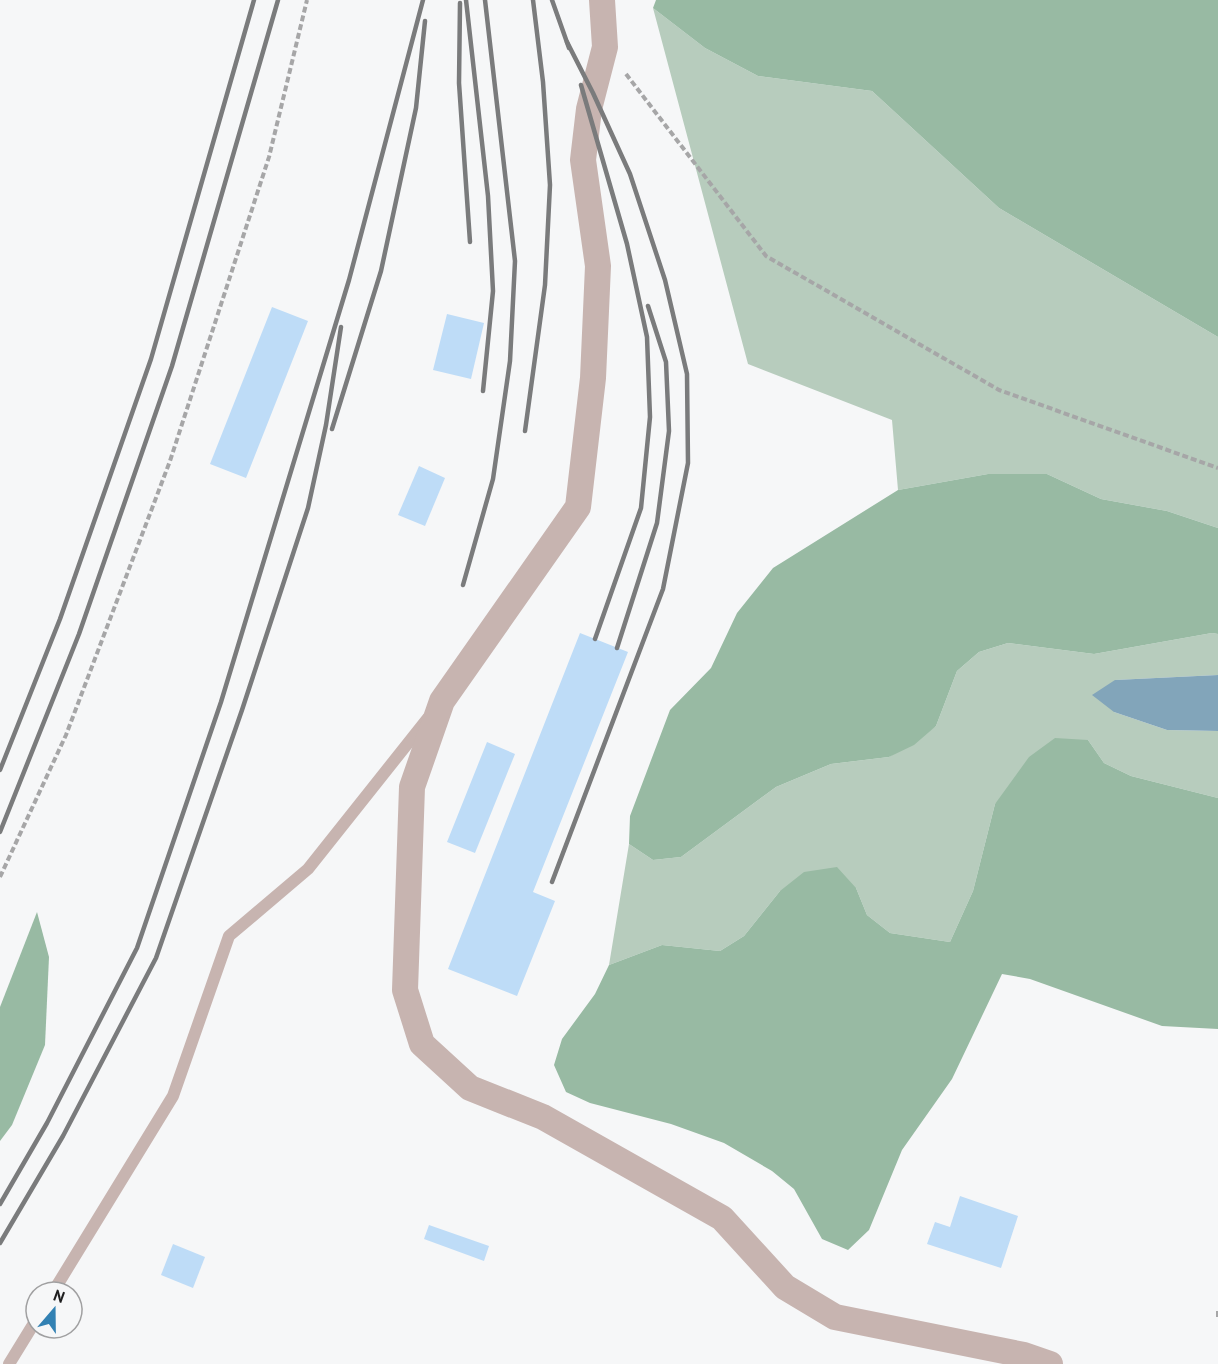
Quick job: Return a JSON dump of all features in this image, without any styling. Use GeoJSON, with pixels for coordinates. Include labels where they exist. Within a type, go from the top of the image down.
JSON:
{"type":"FeatureCollection","features":[{"type":"Feature","properties":{"kind":"street"},"geometry":{"type":"LineString","coordinates":[[602,0],[605,47],[589,108],[583,160],[598,266],[592,378],[578,507],[442,701],[412,787],[405,990],[422,1044],[470,1088],[543,1117],[722,1218],[785,1287],[835,1317],[1024,1355],[1050,1364]]}},
{"type":"Feature","properties":{"kind":"lane"},"geometry":{"type":"LineString","coordinates":[[60,1280],[173,1096],[229,936],[308,869],[442,701]]}},
{"type":"Feature","properties":{"kind":"lane"},"geometry":{"type":"LineString","coordinates":[[9,1364],[24,1340]]}},
{"type":"Feature","properties":{"kind":"path"},"geometry":{"type":"LineString","coordinates":[[0,877],[66,735],[170,461],[268,157],[307,0]]}},
{"type":"Feature","properties":{"kind":"path"},"geometry":{"type":"LineString","coordinates":[[605,47],[766,256],[999,390],[1218,468]]}},
{"type":"Feature","properties":{"kind":"path"},"geometry":{"type":"LineString","coordinates":[[1218,1311],[1218,1317]]}},
{"type":"Feature","properties":{"kind":"green space"},"geometry":{"type":"Polygon","coordinates":[[[656,0],[1218,0],[1218,337],[999,208],[872,91],[758,76],[705,48],[653,8],[656,0]]]}},
{"type":"Feature","properties":{"kind":"green space"},"geometry":{"type":"Polygon","coordinates":[[[653,8],[705,48],[758,76],[872,91],[999,208],[1218,337],[1218,528],[1167,511],[1101,499],[1047,474],[988,474],[898,490],[892,420],[748,364],[653,8]]]}},
{"type":"Feature","properties":{"kind":"green space"},"geometry":{"type":"Polygon","coordinates":[[[988,474],[1047,474],[1101,499],[1167,511],[1218,528],[1218,634],[1212,633],[1094,654],[1008,643],[979,652],[957,671],[936,726],[914,745],[889,757],[831,764],[776,787],[681,857],[653,860],[629,844],[630,816],[670,710],[711,668],[737,613],[773,568],[898,490],[988,474]]]}},
{"type":"Feature","properties":{"kind":"green space"},"geometry":{"type":"Polygon","coordinates":[[[1212,633],[1218,634],[1218,675],[1115,680],[1114,712],[1167,730],[1218,731],[1218,798],[1131,776],[1104,763],[1088,740],[995,804],[973,891],[950,942],[890,933],[867,915],[856,888],[780,891],[744,936],[720,951],[662,945],[609,965],[629,844],[653,860],[681,857],[776,787],[831,764],[889,757],[936,726],[957,671],[979,652],[1008,643],[1094,654],[1212,633]]]}},
{"type":"Feature","properties":{"kind":"green space"},"geometry":{"type":"Polygon","coordinates":[[[1055,738],[1088,740],[1104,763],[1131,776],[1218,798],[1218,1029],[1162,1026],[1030,979],[1002,974],[952,1079],[902,1150],[869,1230],[848,1250],[822,1239],[794,1189],[772,1171],[724,1143],[671,1124],[590,1103],[566,1092],[554,1065],[562,1039],[595,994],[609,965],[662,945],[720,951],[744,936],[780,891],[804,872],[837,867],[856,888],[867,915],[890,933],[950,942],[973,891],[995,804],[1029,757],[1055,738]]]}},
{"type":"Feature","properties":{"kind":"green space"},"geometry":{"type":"Polygon","coordinates":[[[37,912],[49,957],[45,1045],[12,1125],[0,1141],[0,1007],[37,912]]]}},
{"type":"Feature","properties":{"kind":"water"},"geometry":{"type":"Polygon","coordinates":[[[1218,675],[1218,731],[1167,730],[1114,712],[1092,695],[1115,680],[1218,675]]]}},
{"type":"Feature","properties":{"kind":"building"},"geometry":{"type":"Polygon","coordinates":[[[272,307],[308,321],[246,478],[210,464],[272,307]]]}},
{"type":"Feature","properties":{"kind":"building"},"geometry":{"type":"Polygon","coordinates":[[[447,314],[484,323],[471,379],[433,370],[447,314]]]}},
{"type":"Feature","properties":{"kind":"building"},"geometry":{"type":"Polygon","coordinates":[[[419,466],[445,478],[425,526],[398,515],[419,466]]]}},
{"type":"Feature","properties":{"kind":"building"},"geometry":{"type":"Polygon","coordinates":[[[580,633],[628,652],[533,892],[555,901],[517,996],[448,969],[580,633]]]}},
{"type":"Feature","properties":{"kind":"building"},"geometry":{"type":"Polygon","coordinates":[[[487,742],[515,754],[475,853],[447,842],[487,742]]]}},
{"type":"Feature","properties":{"kind":"building"},"geometry":{"type":"Polygon","coordinates":[[[960,1196],[1018,1216],[1001,1268],[927,1244],[935,1222],[950,1227],[960,1196]]]}},
{"type":"Feature","properties":{"kind":"building"},"geometry":{"type":"Polygon","coordinates":[[[429,1225],[489,1246],[484,1261],[424,1239],[429,1225]]]}},
{"type":"Feature","properties":{"kind":"building"},"geometry":{"type":"Polygon","coordinates":[[[173,1244],[205,1257],[193,1288],[161,1275],[173,1244]]]}},
{"type":"Feature","properties":{"kind":"railway"},"geometry":{"type":"LineString","coordinates":[[0,770],[60,619],[151,359],[254,0]]}},
{"type":"Feature","properties":{"kind":"railway"},"geometry":{"type":"LineString","coordinates":[[0,832],[79,634],[172,366],[278,0]]}},
{"type":"Feature","properties":{"kind":"railway"},"geometry":{"type":"LineString","coordinates":[[0,1204],[47,1123],[137,948],[221,702],[349,280],[423,0]]}},
{"type":"Feature","properties":{"kind":"railway"},"geometry":{"type":"LineString","coordinates":[[466,0],[488,196],[493,291],[483,391]]}},
{"type":"Feature","properties":{"kind":"railway"},"geometry":{"type":"LineString","coordinates":[[463,585],[493,479],[510,361],[515,261],[485,0]]}},
{"type":"Feature","properties":{"kind":"railway"},"geometry":{"type":"LineString","coordinates":[[525,431],[545,285],[550,185],[543,82],[533,0]]}},
{"type":"Feature","properties":{"kind":"railway"},"geometry":{"type":"LineString","coordinates":[[552,0],[569,48]]}},
{"type":"Feature","properties":{"kind":"railway"},"geometry":{"type":"LineString","coordinates":[[460,3],[459,83],[470,242]]}},
{"type":"Feature","properties":{"kind":"railway"},"geometry":{"type":"LineString","coordinates":[[332,429],[381,271],[416,108],[425,21]]}},
{"type":"Feature","properties":{"kind":"railway"},"geometry":{"type":"LineString","coordinates":[[552,882],[663,589],[688,463],[687,374],[665,280],[630,174],[567,42]]}},
{"type":"Feature","properties":{"kind":"railway"},"geometry":{"type":"LineString","coordinates":[[581,85],[627,244],[647,337],[650,417],[641,508],[595,639]]}},
{"type":"Feature","properties":{"kind":"railway"},"geometry":{"type":"LineString","coordinates":[[617,648],[657,523],[669,431],[666,362],[648,306]]}},
{"type":"Feature","properties":{"kind":"railway"},"geometry":{"type":"LineString","coordinates":[[0,1243],[63,1136],[156,958],[242,710],[308,508],[326,425],[341,327]]}}]}
